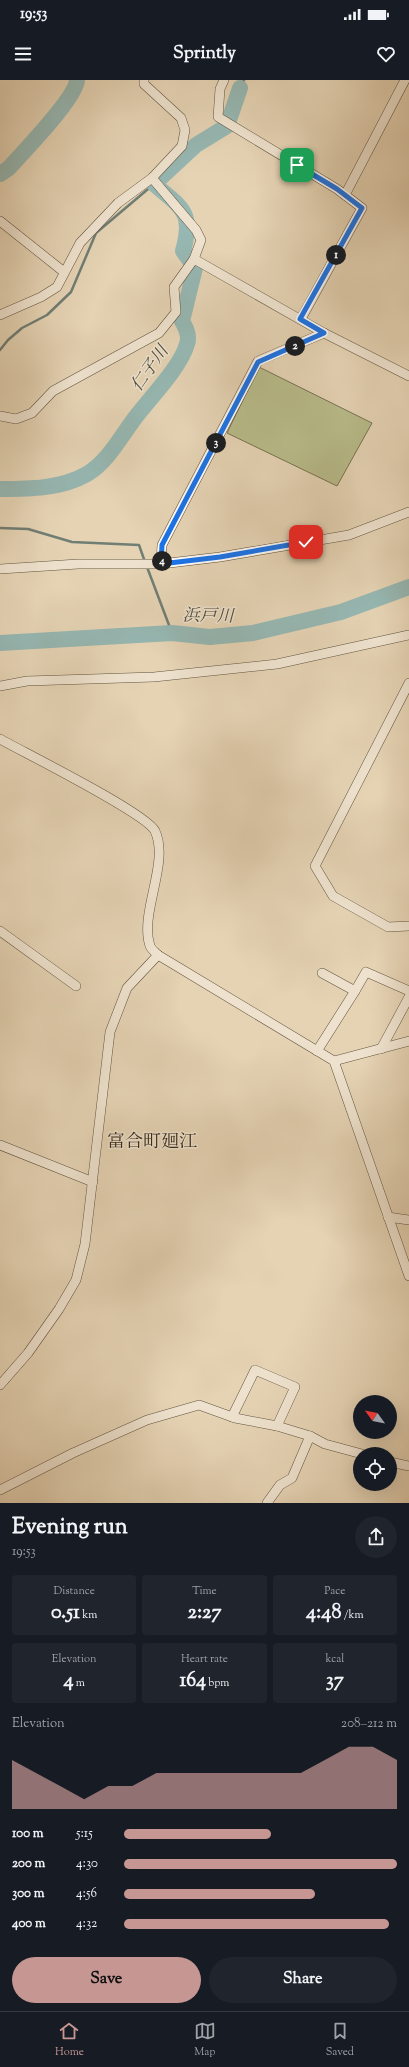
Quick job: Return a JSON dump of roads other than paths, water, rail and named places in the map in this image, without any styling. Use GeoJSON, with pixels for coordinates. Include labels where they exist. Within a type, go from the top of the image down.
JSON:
{"type":"FeatureCollection","features":[{"type":"Feature","properties":{"kind":"street"},"geometry":{"type":"LineString","coordinates":[[0,315],[41,297],[57,287],[80,243],[118,203],[152,178],[182,146],[185,130],[181,118],[144,84],[144,80]]}},
{"type":"Feature","properties":{"kind":"street"},"geometry":{"type":"LineString","coordinates":[[224,80],[220,89],[218,117],[345,195],[362,208],[300,319]]}},
{"type":"Feature","properties":{"kind":"street"},"geometry":{"type":"LineString","coordinates":[[345,195],[405,80]]}},
{"type":"Feature","properties":{"kind":"street"},"geometry":{"type":"LineString","coordinates":[[0,416],[16,419],[32,413],[53,391],[159,332],[176,312],[174,287],[194,259],[201,240],[196,230],[152,178]]}},
{"type":"Feature","properties":{"kind":"street"},"geometry":{"type":"LineString","coordinates":[[0,221],[64,272]]}},
{"type":"Feature","properties":{"kind":"street"},"geometry":{"type":"LineString","coordinates":[[194,259],[324,333],[409,376]]}},
{"type":"Feature","properties":{"kind":"street"},"geometry":{"type":"LineString","coordinates":[[161,564],[162,545],[258,362],[324,333]]}},
{"type":"Feature","properties":{"kind":"street"},"geometry":{"type":"LineString","coordinates":[[0,569],[78,564],[161,564],[220,557],[348,535],[409,512]]}},
{"type":"Feature","properties":{"kind":"street"},"geometry":{"type":"LineString","coordinates":[[0,686],[27,681],[154,677],[277,664],[409,635]]}},
{"type":"Feature","properties":{"kind":"street"},"geometry":{"type":"LineString","coordinates":[[409,683],[315,866],[333,896],[388,928],[409,926]]}},
{"type":"Feature","properties":{"kind":"street"},"geometry":{"type":"LineString","coordinates":[[0,739],[112,801],[147,822],[154,830],[158,843],[158,864],[148,932],[150,947],[158,955],[334,1062],[409,1276]]}},
{"type":"Feature","properties":{"kind":"street"},"geometry":{"type":"LineString","coordinates":[[0,931],[76,986]]}},
{"type":"Feature","properties":{"kind":"street"},"geometry":{"type":"LineString","coordinates":[[0,1385],[28,1353],[55,1316],[76,1280],[85,1244],[110,1032],[127,988],[158,955]]}},
{"type":"Feature","properties":{"kind":"street"},"geometry":{"type":"LineString","coordinates":[[317,1051],[366,972],[409,991]]}},
{"type":"Feature","properties":{"kind":"street"},"geometry":{"type":"LineString","coordinates":[[322,973],[355,991]]}},
{"type":"Feature","properties":{"kind":"street"},"geometry":{"type":"LineString","coordinates":[[381,1049],[409,997]]}},
{"type":"Feature","properties":{"kind":"street"},"geometry":{"type":"LineString","coordinates":[[334,1062],[409,1041]]}},
{"type":"Feature","properties":{"kind":"street"},"geometry":{"type":"LineString","coordinates":[[0,1145],[93,1182]]}},
{"type":"Feature","properties":{"kind":"street"},"geometry":{"type":"LineString","coordinates":[[388,1217],[409,1220]]}},
{"type":"Feature","properties":{"kind":"street"},"geometry":{"type":"LineString","coordinates":[[232,1417],[255,1370],[295,1387],[277,1426]]}},
{"type":"Feature","properties":{"kind":"street"},"geometry":{"type":"LineString","coordinates":[[0,1490],[73,1453],[147,1420],[199,1405],[232,1417],[277,1426],[310,1436],[325,1444],[353,1452]]}},
{"type":"Feature","properties":{"kind":"street"},"geometry":{"type":"LineString","coordinates":[[267,1503],[280,1485],[292,1478],[310,1436]]}},
{"type":"Feature","properties":{"kind":"street"},"geometry":{"type":"LineString","coordinates":[[397,1463],[409,1466]]}},
{"type":"Feature","properties":{"kind":"waterway"},"geometry":{"type":"LineString","coordinates":[[0,174],[9,168],[59,112],[68,99],[77,80]]}},
{"type":"Feature","properties":{"kind":"waterway"},"geometry":{"type":"LineString","coordinates":[[240,88],[244,80]]}},
{"type":"Feature","properties":{"kind":"waterway","name":"仁子川"},"geometry":{"type":"LineString","coordinates":[[0,489],[45,487],[67,483],[95,469],[109,455],[138,414],[179,362],[188,341],[187,332],[182,321],[195,268],[183,251],[187,227],[183,212],[172,199],[154,184],[196,145],[227,126],[240,88]]}},
{"type":"Feature","properties":{"kind":"waterway"},"geometry":{"type":"LineString","coordinates":[[0,350],[8,340],[22,328],[47,315],[71,292],[96,233],[154,184]]}},
{"type":"Feature","properties":{"kind":"waterway"},"geometry":{"type":"LineString","coordinates":[[0,528],[28,529],[72,542],[139,545],[145,562]]}},
{"type":"Feature","properties":{"kind":"waterway"},"geometry":{"type":"LineString","coordinates":[[147,567],[172,633]]}},
{"type":"Feature","properties":{"kind":"waterway","name":"浜戸川"},"geometry":{"type":"LineString","coordinates":[[0,643],[172,633],[210,637],[253,633],[341,612],[409,587]]}},
{"type":"Feature","properties":{"kind":"district","name":"富合町廻江"},"geometry":{"type":"Point","coordinates":[152,1141]}}]}
